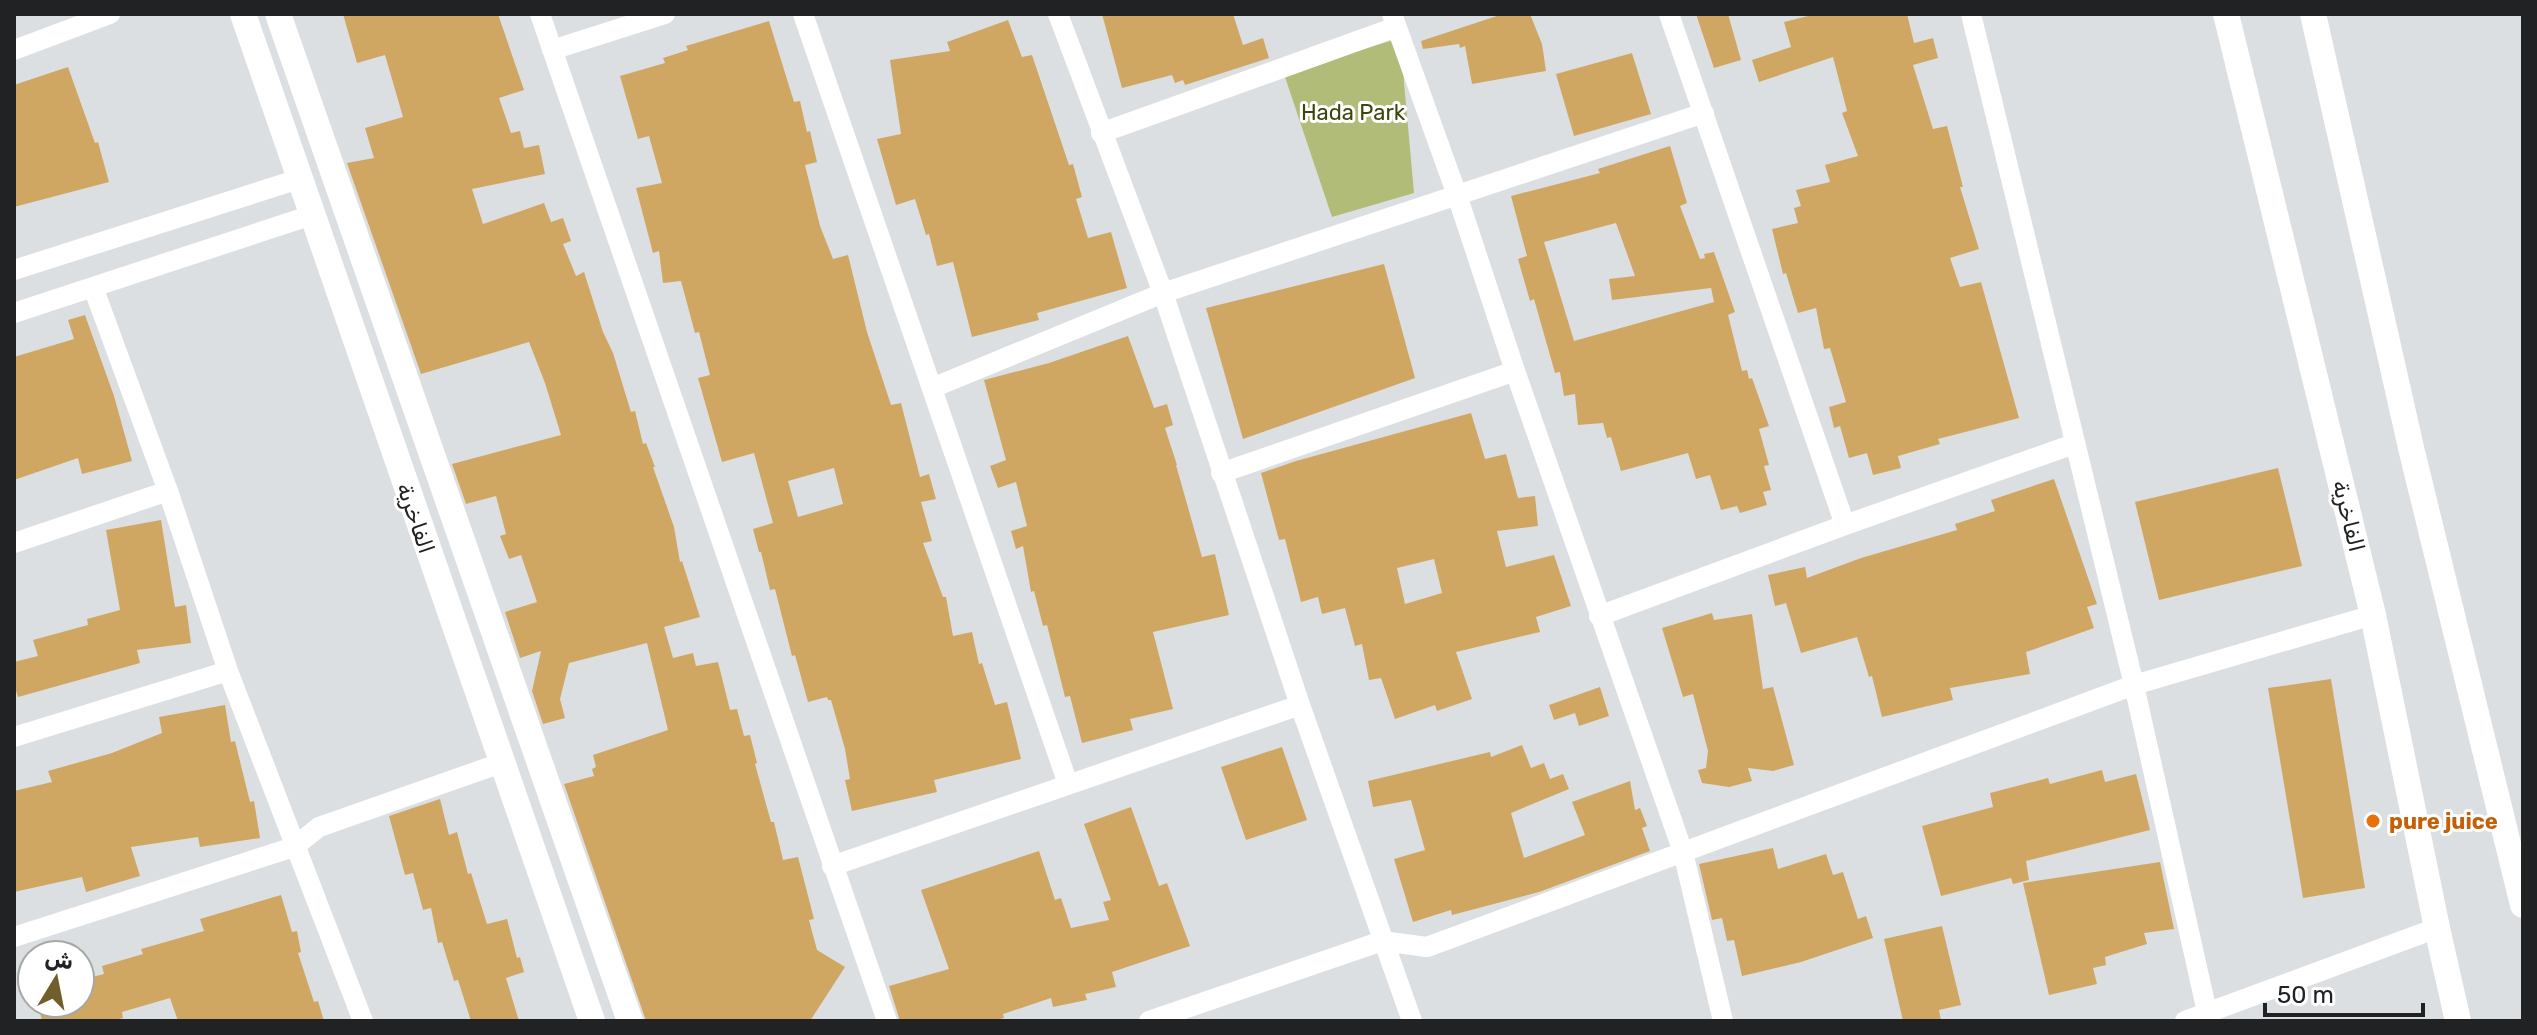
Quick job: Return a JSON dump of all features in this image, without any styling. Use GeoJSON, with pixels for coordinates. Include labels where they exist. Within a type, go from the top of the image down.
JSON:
{"type":"FeatureCollection","features":[{"type":"Feature","properties":{"kind":"street"},"geometry":{"type":"LineString","coordinates":[[15,47],[110,14]]}},
{"type":"Feature","properties":{"kind":"street","name":"الفاخرية"},"geometry":{"type":"LineString","coordinates":[[243,14],[592,1021]]}},
{"type":"Feature","properties":{"kind":"street"},"geometry":{"type":"LineString","coordinates":[[278,14],[630,1021]]}},
{"type":"Feature","properties":{"kind":"street"},"geometry":{"type":"LineString","coordinates":[[540,14],[887,1021]]}},
{"type":"Feature","properties":{"kind":"street"},"geometry":{"type":"LineString","coordinates":[[552,50],[665,14]]}},
{"type":"Feature","properties":{"kind":"street"},"geometry":{"type":"LineString","coordinates":[[803,14],[1068,784]]}},
{"type":"Feature","properties":{"kind":"street"},"geometry":{"type":"LineString","coordinates":[[1058,14],[1163,293],[1300,705],[1412,1021]]}},
{"type":"Feature","properties":{"kind":"street"},"geometry":{"type":"LineString","coordinates":[[1669,14],[1845,525]]}},
{"type":"Feature","properties":{"kind":"street"},"geometry":{"type":"LineString","coordinates":[[1971,14],[2134,685],[2208,1017]]}},
{"type":"Feature","properties":{"kind":"street"},"geometry":{"type":"LineString","coordinates":[[2313,14],[2412,452],[2523,905]]}},
{"type":"Feature","properties":{"kind":"street"},"geometry":{"type":"LineString","coordinates":[[1101,133],[1394,20],[1683,852],[1723,1021]]}},
{"type":"Feature","properties":{"kind":"street","name":"الفاخرية"},"geometry":{"type":"LineString","coordinates":[[2233,20],[2373,615],[2458,1021]]}},
{"type":"Feature","properties":{"kind":"street"},"geometry":{"type":"LineString","coordinates":[[932,388],[1163,293],[1704,113]]}},
{"type":"Feature","properties":{"kind":"street"},"geometry":{"type":"LineString","coordinates":[[14,270],[299,179]]}},
{"type":"Feature","properties":{"kind":"street"},"geometry":{"type":"LineString","coordinates":[[14,313],[312,215]]}},
{"type":"Feature","properties":{"kind":"street"},"geometry":{"type":"LineString","coordinates":[[93,287],[168,491],[228,671],[363,1021]]}},
{"type":"Feature","properties":{"kind":"street"},"geometry":{"type":"LineString","coordinates":[[1221,473],[1515,371]]}},
{"type":"Feature","properties":{"kind":"street"},"geometry":{"type":"LineString","coordinates":[[1599,616],[2074,444]]}},
{"type":"Feature","properties":{"kind":"street"},"geometry":{"type":"LineString","coordinates":[[14,543],[168,491]]}},
{"type":"Feature","properties":{"kind":"street"},"geometry":{"type":"LineString","coordinates":[[1149,1021],[1382,941],[1427,947],[2134,685],[2373,615]]}},
{"type":"Feature","properties":{"kind":"street"},"geometry":{"type":"LineString","coordinates":[[14,737],[228,671]]}},
{"type":"Feature","properties":{"kind":"street"},"geometry":{"type":"LineString","coordinates":[[832,866],[1300,705]]}},
{"type":"Feature","properties":{"kind":"street"},"geometry":{"type":"LineString","coordinates":[[14,937],[294,847],[319,827],[501,763]]}},
{"type":"Feature","properties":{"kind":"street"},"geometry":{"type":"LineString","coordinates":[[2185,1021],[2208,1017],[2437,928]]}},
{"type":"Feature","properties":{"kind":"green space","name":"Hada Park"},"geometry":{"type":"Polygon","coordinates":[[[1400,38],[1414,193],[1332,217],[1284,74],[1400,38]]]}},
{"type":"Feature","properties":{"kind":"building"},"geometry":{"type":"Polygon","coordinates":[[[343,14],[498,14],[524,90],[499,98],[511,133],[520,131],[524,148],[539,145],[545,174],[472,189],[483,224],[544,203],[551,222],[563,218],[571,241],[563,244],[576,276],[584,272],[631,412],[635,411],[643,444],[646,443],[655,467],[674,527],[680,562],[700,617],[664,627],[673,658],[693,653],[696,666],[718,662],[730,710],[737,709],[744,736],[750,735],[755,764],[783,860],[798,857],[814,919],[809,920],[817,950],[845,967],[810,1021],[646,1021],[564,784],[594,776],[592,769],[596,767],[593,755],[668,730],[647,643],[569,663],[560,699],[565,718],[543,724],[532,691],[541,651],[520,658],[505,612],[537,602],[521,555],[509,559],[500,536],[506,534],[496,496],[466,504],[452,464],[561,435],[529,342],[421,374],[347,163],[374,158],[365,128],[403,117],[385,55],[357,63],[343,14]]]}},
{"type":"Feature","properties":{"kind":"building"},"geometry":{"type":"Polygon","coordinates":[[[1102,14],[1233,14],[1243,45],[1263,38],[1269,58],[1185,85],[1183,80],[1175,83],[1172,75],[1122,88],[1102,14]]]}},
{"type":"Feature","properties":{"kind":"building"},"geometry":{"type":"Polygon","coordinates":[[[1503,14],[1530,14],[1542,44],[1546,71],[1472,84],[1465,46],[1460,48],[1459,44],[1423,49],[1421,41],[1503,14]]]}},
{"type":"Feature","properties":{"kind":"building"},"geometry":{"type":"Polygon","coordinates":[[[1696,14],[1728,14],[1741,60],[1714,68],[1696,14]]]}},
{"type":"Feature","properties":{"kind":"building"},"geometry":{"type":"Polygon","coordinates":[[[1816,14],[1907,14],[1914,43],[1933,38],[1938,58],[1913,65],[1933,129],[1947,126],[1963,187],[1960,187],[1979,249],[1950,258],[1960,287],[1981,282],[2019,418],[1938,439],[1940,444],[1898,456],[1901,468],[1873,475],[1867,453],[1849,458],[1840,426],[1834,428],[1829,407],[1846,402],[1830,348],[1824,349],[1816,308],[1798,313],[1786,273],[1783,274],[1772,229],[1798,223],[1794,208],[1801,206],[1796,190],[1830,182],[1825,165],[1858,156],[1842,113],[1847,111],[1833,57],[1759,82],[1752,60],[1791,47],[1784,22],[1816,14]]]}},
{"type":"Feature","properties":{"kind":"building"},"geometry":{"type":"Polygon","coordinates":[[[1008,20],[1022,57],[1032,55],[1069,165],[1073,164],[1082,197],[1076,199],[1088,238],[1111,232],[1127,288],[1037,313],[1039,320],[972,337],[953,262],[937,266],[915,199],[896,205],[877,139],[901,134],[890,60],[950,51],[947,42],[1008,20]]]}},
{"type":"Feature","properties":{"kind":"building"},"geometry":{"type":"Polygon","coordinates":[[[769,21],[794,102],[800,101],[807,132],[810,131],[817,162],[805,165],[820,226],[833,259],[848,255],[867,332],[891,405],[901,403],[920,477],[929,474],[936,499],[921,502],[932,541],[923,543],[943,597],[946,597],[953,636],[972,632],[979,664],[982,663],[995,705],[1007,702],[1021,759],[934,780],[937,792],[852,811],[845,780],[850,779],[845,749],[831,700],[827,697],[808,702],[795,655],[792,656],[775,589],[770,590],[759,552],[753,529],[773,523],[754,453],[722,462],[698,378],[710,375],[699,332],[695,333],[681,281],[663,283],[659,251],[653,253],[636,188],[662,183],[649,136],[638,139],[620,76],[665,63],[663,58],[688,50],[686,46],[769,21]],[[834,468],[788,481],[798,517],[843,504],[834,468]]]}},
{"type":"Feature","properties":{"kind":"building"},"geometry":{"type":"Polygon","coordinates":[[[1632,53],[1651,114],[1574,136],[1556,74],[1632,53]]]}},
{"type":"Feature","properties":{"kind":"building"},"geometry":{"type":"Polygon","coordinates":[[[68,67],[95,143],[98,142],[109,182],[14,207],[14,85],[68,67]]]}},
{"type":"Feature","properties":{"kind":"building"},"geometry":{"type":"Polygon","coordinates":[[[1670,146],[1687,203],[1680,206],[1700,259],[1705,258],[1704,254],[1714,252],[1735,312],[1728,315],[1742,371],[1747,370],[1749,379],[1752,378],[1769,426],[1759,429],[1769,465],[1764,466],[1771,490],[1763,492],[1767,505],[1740,513],[1737,506],[1721,510],[1710,475],[1696,479],[1688,453],[1621,471],[1611,437],[1607,438],[1603,423],[1578,425],[1575,394],[1564,396],[1560,372],[1555,373],[1534,299],[1530,301],[1518,259],[1527,256],[1511,196],[1600,173],[1598,169],[1670,146]],[[1616,223],[1544,242],[1574,341],[1714,302],[1711,288],[1612,300],[1609,279],[1635,276],[1616,223]]]}},
{"type":"Feature","properties":{"kind":"building"},"geometry":{"type":"Polygon","coordinates":[[[1384,264],[1415,378],[1243,439],[1206,308],[1384,264]]]}},
{"type":"Feature","properties":{"kind":"building"},"geometry":{"type":"Polygon","coordinates":[[[85,315],[114,396],[132,461],[82,474],[78,458],[14,480],[14,357],[74,339],[68,320],[85,315]]]}},
{"type":"Feature","properties":{"kind":"building"},"geometry":{"type":"Polygon","coordinates":[[[1128,336],[1154,408],[1167,404],[1173,425],[1165,428],[1202,557],[1215,554],[1229,615],[1153,632],[1173,709],[1130,719],[1133,730],[1082,743],[1070,696],[1065,697],[1047,625],[1043,626],[1034,591],[1031,592],[1023,546],[1016,549],[1011,531],[1027,526],[1016,482],[998,488],[990,466],[1006,460],[984,380],[1049,363],[1128,336]]]}},
{"type":"Feature","properties":{"kind":"building"},"geometry":{"type":"Polygon","coordinates":[[[1471,413],[1485,459],[1506,454],[1518,498],[1535,496],[1538,526],[1497,531],[1506,567],[1554,555],[1571,606],[1536,617],[1540,632],[1456,652],[1472,699],[1437,711],[1435,705],[1395,719],[1381,678],[1369,680],[1362,644],[1355,646],[1345,608],[1322,614],[1318,597],[1301,602],[1285,539],[1279,540],[1261,473],[1471,413]],[[1434,559],[1397,568],[1405,604],[1442,593],[1434,559]]]}},
{"type":"Feature","properties":{"kind":"building"},"geometry":{"type":"Polygon","coordinates":[[[2278,468],[2302,566],[2159,600],[2135,502],[2278,468]]]}},
{"type":"Feature","properties":{"kind":"building"},"geometry":{"type":"Polygon","coordinates":[[[2054,479],[2097,604],[2087,607],[2094,628],[2026,652],[2030,674],[1950,688],[1953,700],[1882,717],[1872,676],[1869,677],[1857,637],[1801,653],[1786,603],[1775,606],[1768,575],[1805,567],[1807,578],[1861,558],[1957,530],[1955,524],[1995,511],[1991,500],[2054,479]]]}},
{"type":"Feature","properties":{"kind":"building"},"geometry":{"type":"Polygon","coordinates":[[[161,520],[175,607],[186,605],[191,643],[137,650],[140,663],[18,697],[14,684],[14,662],[38,656],[33,640],[88,625],[87,619],[120,610],[106,530],[161,520]]]}},
{"type":"Feature","properties":{"kind":"building"},"geometry":{"type":"Polygon","coordinates":[[[1712,613],[1714,620],[1752,614],[1763,689],[1773,687],[1794,765],[1773,771],[1748,768],[1752,781],[1729,787],[1702,783],[1698,770],[1706,768],[1708,751],[1693,694],[1683,697],[1662,628],[1712,613]]]}},
{"type":"Feature","properties":{"kind":"building"},"geometry":{"type":"Polygon","coordinates":[[[2331,679],[2365,888],[2303,898],[2268,688],[2331,679]]]}},
{"type":"Feature","properties":{"kind":"building"},"geometry":{"type":"Polygon","coordinates":[[[1600,687],[1609,716],[1579,726],[1575,713],[1554,720],[1549,705],[1600,687]]]}},
{"type":"Feature","properties":{"kind":"building"},"geometry":{"type":"Polygon","coordinates":[[[225,705],[231,742],[235,741],[250,802],[254,801],[260,838],[200,847],[198,837],[131,847],[140,876],[86,892],[82,877],[14,892],[14,791],[52,782],[48,771],[112,753],[162,733],[159,717],[225,705]]]}},
{"type":"Feature","properties":{"kind":"building"},"geometry":{"type":"Polygon","coordinates":[[[1522,745],[1531,768],[1544,763],[1550,779],[1563,774],[1569,789],[1511,813],[1524,858],[1585,835],[1572,802],[1630,781],[1635,810],[1640,808],[1647,826],[1642,828],[1650,851],[1539,892],[1452,915],[1451,910],[1413,922],[1394,859],[1425,850],[1411,800],[1373,807],[1368,781],[1490,752],[1491,757],[1522,745]]]}},
{"type":"Feature","properties":{"kind":"building"},"geometry":{"type":"Polygon","coordinates":[[[1282,747],[1307,820],[1246,840],[1221,767],[1282,747]]]}},
{"type":"Feature","properties":{"kind":"building"},"geometry":{"type":"Polygon","coordinates":[[[2102,770],[2105,782],[2136,774],[2150,830],[2026,861],[2029,880],[2013,884],[2011,878],[1941,896],[1922,826],[1993,807],[1990,793],[2048,778],[2050,784],[2102,770]]]}},
{"type":"Feature","properties":{"kind":"building"},"geometry":{"type":"Polygon","coordinates":[[[440,799],[449,835],[457,832],[468,874],[471,873],[487,924],[507,919],[524,972],[506,978],[519,1021],[471,1021],[442,942],[438,943],[431,908],[423,910],[413,873],[405,875],[389,816],[440,799]]]}},
{"type":"Feature","properties":{"kind":"building"},"geometry":{"type":"Polygon","coordinates":[[[1131,807],[1159,886],[1167,883],[1190,946],[1112,972],[1116,987],[1085,994],[1087,1000],[1053,1007],[1051,998],[1003,1014],[1004,1018],[992,1021],[900,1021],[889,986],[949,969],[921,890],[1039,851],[1055,900],[1061,898],[1071,928],[1109,920],[1103,902],[1111,900],[1084,824],[1131,807]]]}},
{"type":"Feature","properties":{"kind":"building"},"geometry":{"type":"Polygon","coordinates":[[[1773,848],[1778,869],[1826,854],[1833,875],[1843,872],[1858,919],[1866,916],[1873,938],[1801,962],[1742,976],[1734,940],[1727,941],[1722,918],[1712,920],[1699,864],[1773,848]]]}},
{"type":"Feature","properties":{"kind":"building"},"geometry":{"type":"Polygon","coordinates":[[[2160,862],[2174,929],[2144,933],[2147,944],[2105,957],[2106,965],[2093,968],[2097,984],[2049,995],[2023,883],[2160,862]]]}},
{"type":"Feature","properties":{"kind":"building"},"geometry":{"type":"Polygon","coordinates":[[[281,895],[292,932],[297,931],[301,952],[298,953],[314,1002],[318,1001],[324,1021],[178,1021],[170,998],[122,1012],[123,1018],[111,1021],[42,1021],[96,1019],[96,976],[104,974],[102,966],[143,954],[141,949],[204,931],[200,919],[281,895]]]}},
{"type":"Feature","properties":{"kind":"building"},"geometry":{"type":"Polygon","coordinates":[[[1942,926],[1961,1005],[1939,1010],[1941,1021],[1903,1021],[1884,939],[1942,926]]]}},
{"type":"Feature","properties":{"kind":"place","name":"pure juice"},"geometry":{"type":"Point","coordinates":[2373,821]}}]}
